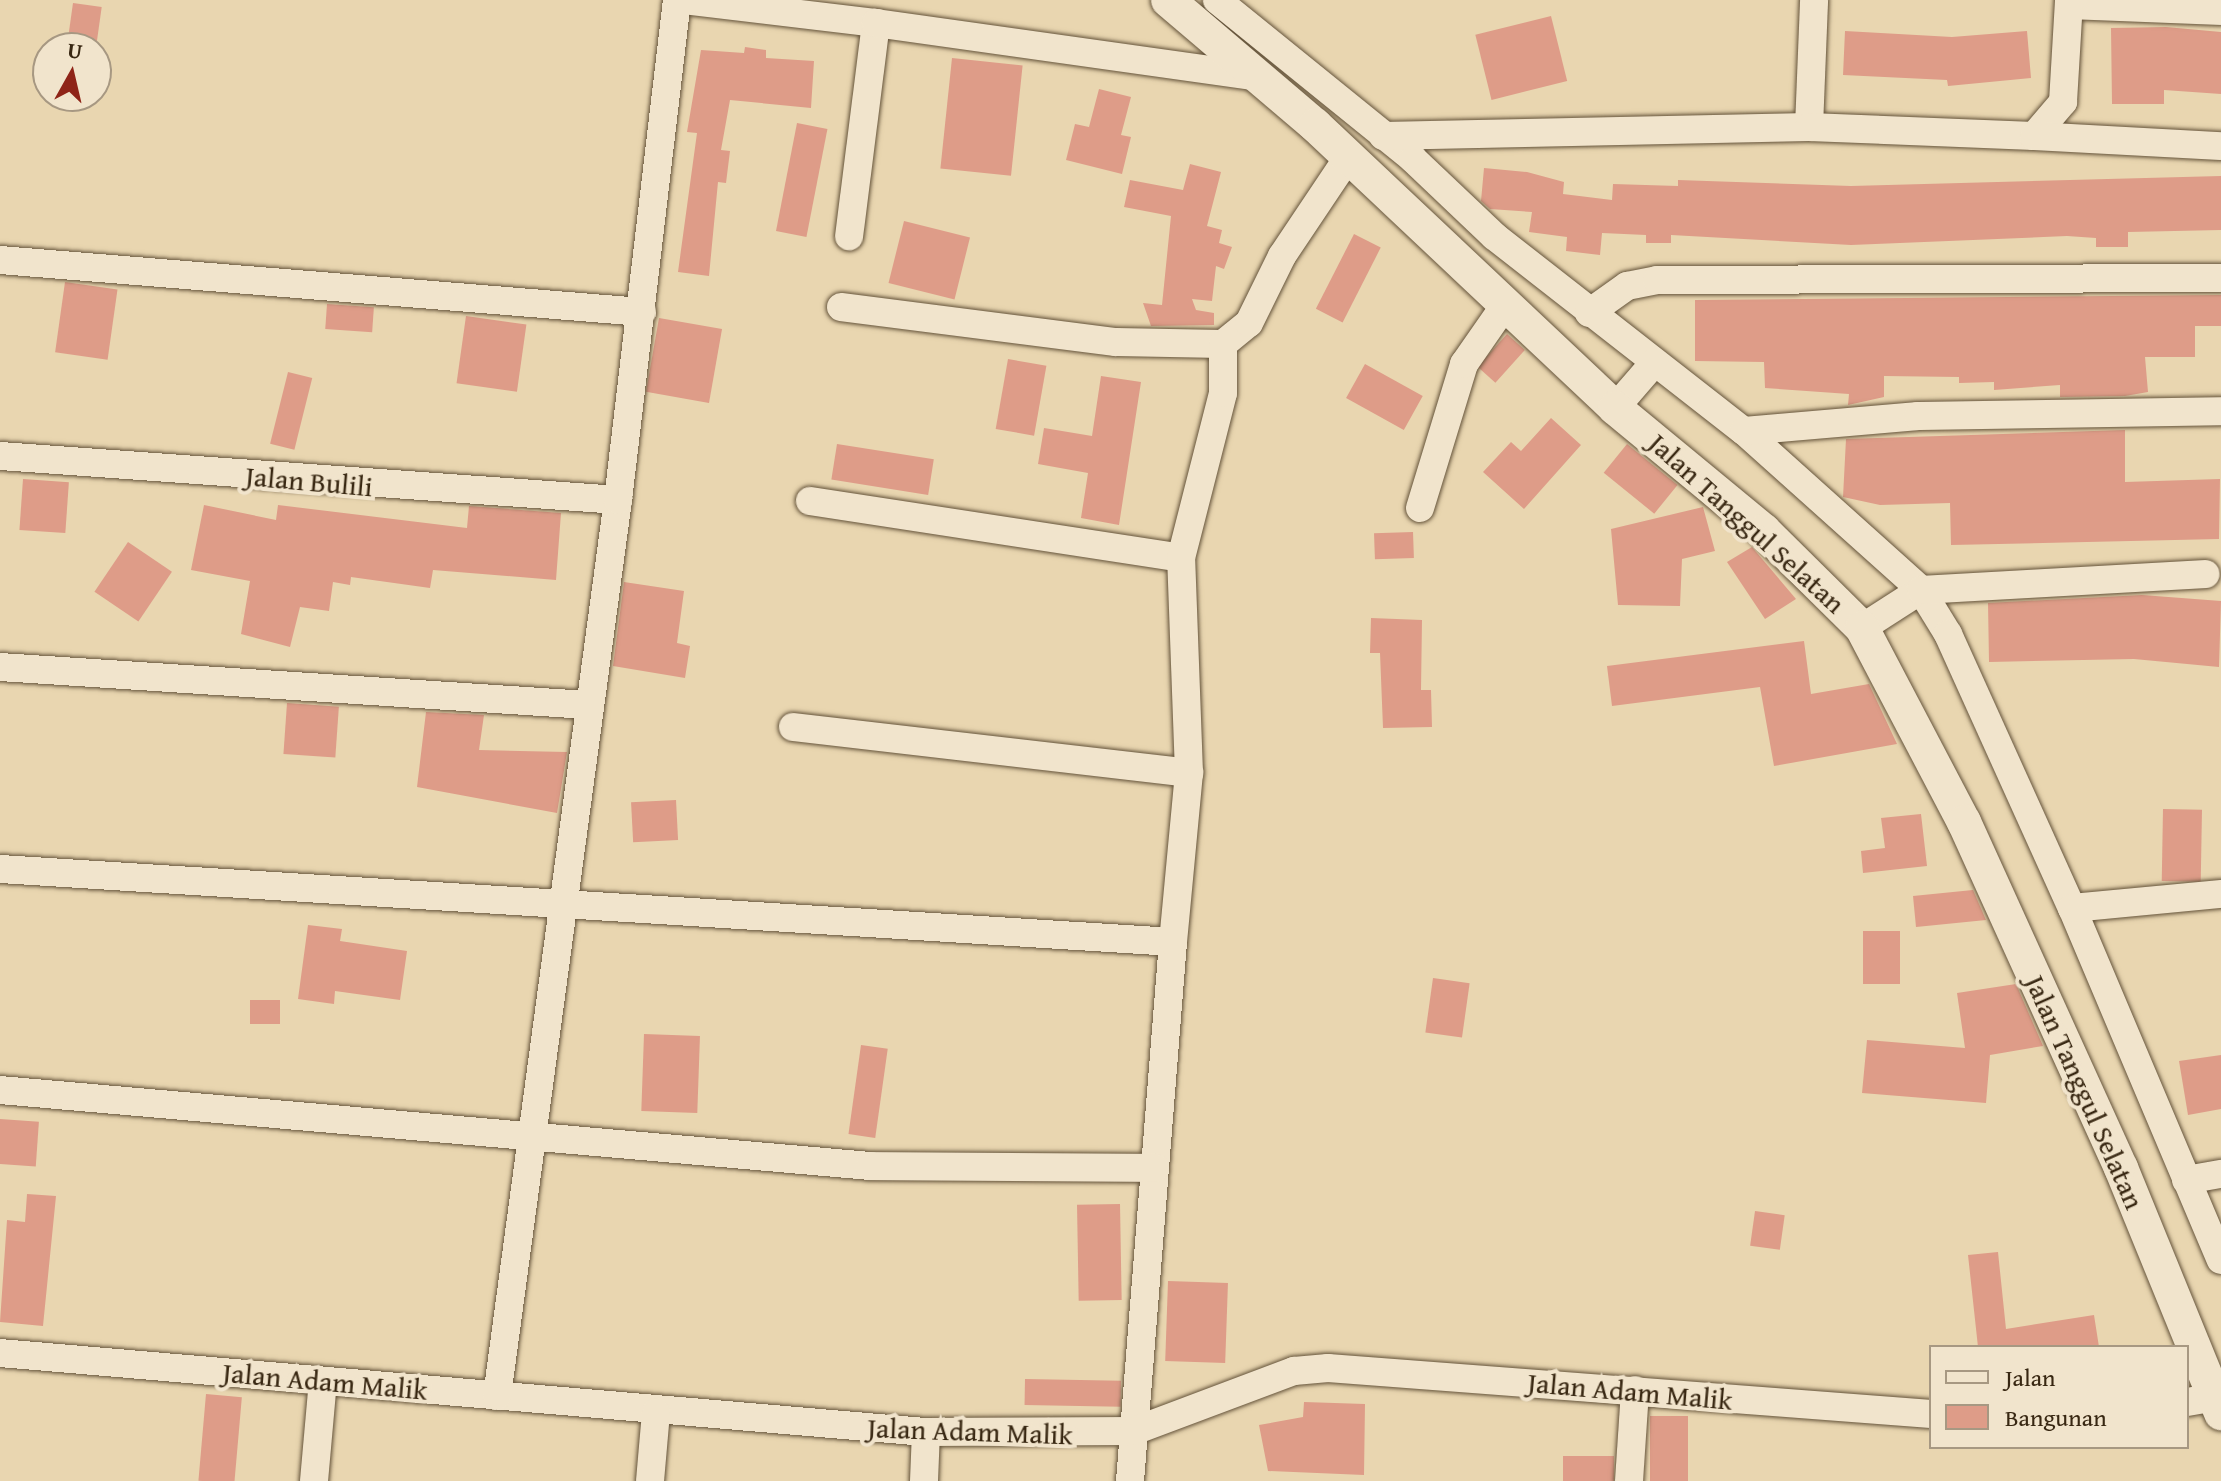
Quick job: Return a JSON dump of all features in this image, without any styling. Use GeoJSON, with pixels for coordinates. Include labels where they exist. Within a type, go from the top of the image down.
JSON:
{"type":"FeatureCollection","features":[{"type":"Feature","properties":{"kind":"street"},"geometry":{"type":"LineString","coordinates":[[497,1396],[587,705],[618,500],[680,0],[876,23],[1259,77]]}},
{"type":"Feature","properties":{"kind":"street","name":"Jalan Tanggul Selatan"},"geometry":{"type":"LineString","coordinates":[[1168,0],[1259,77],[1615,408],[1764,531],[1862,628],[1913,713],[2121,1168],[2186,1345]]}},
{"type":"Feature","properties":{"kind":"street","name":"Jalan Tanggul Selatan"},"geometry":{"type":"LineString","coordinates":[[1217,0],[1413,159],[1446,192],[1589,313],[1744,431],[1921,590],[1948,634],[2072,908],[2221,1260]]}},
{"type":"Feature","properties":{"kind":"street"},"geometry":{"type":"LineString","coordinates":[[1809,127],[1814,0]]}},
{"type":"Feature","properties":{"kind":"street"},"geometry":{"type":"LineString","coordinates":[[2034,136],[2063,102],[2070,3],[2221,11]]}},
{"type":"Feature","properties":{"kind":"street"},"geometry":{"type":"LineString","coordinates":[[849,236],[876,23]]}},
{"type":"Feature","properties":{"kind":"street"},"geometry":{"type":"LineString","coordinates":[[1383,136],[1809,127],[2221,146]]}},
{"type":"Feature","properties":{"kind":"street"},"geometry":{"type":"LineString","coordinates":[[841,307],[1116,342],[1223,344],[1249,323],[1282,256],[1347,159]]}},
{"type":"Feature","properties":{"kind":"street"},"geometry":{"type":"LineString","coordinates":[[0,260],[642,312]]}},
{"type":"Feature","properties":{"kind":"street"},"geometry":{"type":"LineString","coordinates":[[1589,313],[1627,286],[1657,280],[2221,278]]}},
{"type":"Feature","properties":{"kind":"street"},"geometry":{"type":"LineString","coordinates":[[1420,508],[1464,364],[1505,305]]}},
{"type":"Feature","properties":{"kind":"street"},"geometry":{"type":"LineString","coordinates":[[1130,1481],[1189,773],[1181,558],[1223,393],[1223,344]]}},
{"type":"Feature","properties":{"kind":"street"},"geometry":{"type":"LineString","coordinates":[[1615,408],[1654,363]]}},
{"type":"Feature","properties":{"kind":"street"},"geometry":{"type":"LineString","coordinates":[[1744,431],[1918,416],[2221,411]]}},
{"type":"Feature","properties":{"kind":"street","name":"Jalan Bulili"},"geometry":{"type":"LineString","coordinates":[[0,456],[618,500]]}},
{"type":"Feature","properties":{"kind":"street"},"geometry":{"type":"LineString","coordinates":[[810,501],[1181,558]]}},
{"type":"Feature","properties":{"kind":"street"},"geometry":{"type":"LineString","coordinates":[[1862,628],[1921,590],[2206,574]]}},
{"type":"Feature","properties":{"kind":"street"},"geometry":{"type":"LineString","coordinates":[[0,667],[587,705]]}},
{"type":"Feature","properties":{"kind":"street"},"geometry":{"type":"LineString","coordinates":[[793,727],[1189,773]]}},
{"type":"Feature","properties":{"kind":"street"},"geometry":{"type":"LineString","coordinates":[[0,869],[560,907],[1173,942]]}},
{"type":"Feature","properties":{"kind":"street"},"geometry":{"type":"LineString","coordinates":[[2072,908],[2221,894]]}},
{"type":"Feature","properties":{"kind":"street"},"geometry":{"type":"LineString","coordinates":[[0,1090],[870,1166],[1155,1168]]}},
{"type":"Feature","properties":{"kind":"street"},"geometry":{"type":"LineString","coordinates":[[2186,1180],[2221,1174]]}},
{"type":"Feature","properties":{"kind":"street","name":"Jalan Adam Malik"},"geometry":{"type":"LineString","coordinates":[[0,1353],[656,1412],[926,1432],[1134,1431],[1294,1371],[1328,1368],[1929,1414]]}},
{"type":"Feature","properties":{"kind":"street","name":"Jalan Tanggul Selatan"},"geometry":{"type":"LineString","coordinates":[[2189,1355],[2207,1404]]}},
{"type":"Feature","properties":{"kind":"street"},"geometry":{"type":"LineString","coordinates":[[314,1481],[323,1381]]}},
{"type":"Feature","properties":{"kind":"street"},"geometry":{"type":"LineString","coordinates":[[1629,1481],[1635,1390]]}},
{"type":"Feature","properties":{"kind":"street"},"geometry":{"type":"LineString","coordinates":[[650,1481],[656,1412]]}},
{"type":"Feature","properties":{"kind":"street"},"geometry":{"type":"LineString","coordinates":[[924,1481],[926,1432]]}},
{"type":"Feature","properties":{"kind":"building"},"geometry":{"type":"Polygon","coordinates":[[[73,3],[102,7],[98,32],[69,32],[73,3]]]}},
{"type":"Feature","properties":{"kind":"building"},"geometry":{"type":"Polygon","coordinates":[[[1551,16],[1567,81],[1492,100],[1475,35],[1551,16]]]}},
{"type":"Feature","properties":{"kind":"building"},"geometry":{"type":"Polygon","coordinates":[[[2166,27],[2221,32],[2221,94],[2164,90],[2164,104],[2112,104],[2111,28],[2166,27]]]}},
{"type":"Feature","properties":{"kind":"building"},"geometry":{"type":"Polygon","coordinates":[[[1845,31],[1952,37],[2027,31],[2031,78],[1948,86],[1947,80],[1843,75],[1845,31]]]}},
{"type":"Feature","properties":{"kind":"building"},"geometry":{"type":"Polygon","coordinates":[[[745,47],[766,50],[766,58],[814,61],[811,108],[730,100],[721,150],[730,151],[726,183],[718,182],[709,276],[678,272],[697,133],[687,132],[701,50],[744,53],[745,47]]]}},
{"type":"Feature","properties":{"kind":"building"},"geometry":{"type":"Polygon","coordinates":[[[952,58],[1023,65],[1011,176],[940,168],[952,58]]]}},
{"type":"Feature","properties":{"kind":"building"},"geometry":{"type":"Polygon","coordinates":[[[1099,89],[1131,97],[1121,135],[1131,137],[1122,174],[1066,160],[1075,124],[1089,127],[1099,89]]]}},
{"type":"Feature","properties":{"kind":"building"},"geometry":{"type":"Polygon","coordinates":[[[797,123],[827,129],[806,237],[776,231],[797,123]]]}},
{"type":"Feature","properties":{"kind":"building"},"geometry":{"type":"Polygon","coordinates":[[[1190,164],[1221,172],[1207,226],[1222,230],[1219,243],[1232,247],[1224,269],[1216,266],[1212,301],[1192,299],[1196,310],[1214,313],[1214,325],[1151,326],[1143,303],[1162,305],[1171,216],[1124,207],[1130,180],[1183,190],[1190,164]]]}},
{"type":"Feature","properties":{"kind":"building"},"geometry":{"type":"Polygon","coordinates":[[[1484,168],[1527,172],[1564,182],[1563,194],[1612,200],[1613,184],[1678,186],[1678,180],[1851,186],[2221,176],[2221,230],[2128,232],[2128,247],[2096,247],[2096,238],[2067,236],[1851,245],[1671,235],[1671,243],[1646,243],[1646,235],[1602,233],[1600,255],[1566,251],[1567,237],[1529,232],[1532,212],[1490,209],[1481,201],[1484,168]]]}},
{"type":"Feature","properties":{"kind":"building"},"geometry":{"type":"Polygon","coordinates":[[[904,221],[970,237],[954,300],[889,283],[904,221]]]}},
{"type":"Feature","properties":{"kind":"building"},"geometry":{"type":"Polygon","coordinates":[[[1354,234],[1381,248],[1343,322],[1316,309],[1354,234]]]}},
{"type":"Feature","properties":{"kind":"building"},"geometry":{"type":"Polygon","coordinates":[[[65,282],[117,289],[108,360],[55,352],[65,282]]]}},
{"type":"Feature","properties":{"kind":"building"},"geometry":{"type":"Polygon","coordinates":[[[2221,295],[2221,326],[2195,326],[2195,357],[2145,357],[2148,392],[2125,396],[2060,397],[2060,385],[1994,390],[1994,382],[1959,383],[1959,377],[1884,376],[1884,397],[1848,405],[1849,394],[1765,388],[1764,362],[1695,361],[1695,300],[2221,295]]]}},
{"type":"Feature","properties":{"kind":"building"},"geometry":{"type":"Polygon","coordinates":[[[327,304],[374,307],[372,332],[325,329],[327,304]]]}},
{"type":"Feature","properties":{"kind":"building"},"geometry":{"type":"Polygon","coordinates":[[[466,316],[526,324],[517,392],[457,383],[466,316]]]}},
{"type":"Feature","properties":{"kind":"building"},"geometry":{"type":"Polygon","coordinates":[[[659,318],[722,329],[709,403],[646,392],[659,318]]]}},
{"type":"Feature","properties":{"kind":"building"},"geometry":{"type":"Polygon","coordinates":[[[1507,334],[1525,350],[1495,383],[1478,367],[1507,334]]]}},
{"type":"Feature","properties":{"kind":"building"},"geometry":{"type":"Polygon","coordinates":[[[1008,359],[1046,366],[1034,436],[996,429],[1008,359]]]}},
{"type":"Feature","properties":{"kind":"building"},"geometry":{"type":"Polygon","coordinates":[[[1365,364],[1423,396],[1404,430],[1346,398],[1365,364]]]}},
{"type":"Feature","properties":{"kind":"building"},"geometry":{"type":"Polygon","coordinates":[[[288,372],[312,378],[294,450],[270,444],[288,372]]]}},
{"type":"Feature","properties":{"kind":"building"},"geometry":{"type":"Polygon","coordinates":[[[1101,376],[1141,382],[1119,525],[1081,518],[1088,473],[1038,464],[1044,428],[1092,436],[1101,376]]]}},
{"type":"Feature","properties":{"kind":"building"},"geometry":{"type":"Polygon","coordinates":[[[1551,418],[1581,445],[1524,509],[1483,472],[1511,442],[1521,451],[1551,418]]]}},
{"type":"Feature","properties":{"kind":"building"},"geometry":{"type":"Polygon","coordinates":[[[2125,430],[2125,482],[2220,479],[2219,539],[1951,545],[1950,503],[1880,505],[1843,497],[1846,439],[2125,430]]]}},
{"type":"Feature","properties":{"kind":"building"},"geometry":{"type":"Polygon","coordinates":[[[837,444],[934,459],[928,495],[831,480],[837,444]]]}},
{"type":"Feature","properties":{"kind":"building"},"geometry":{"type":"Polygon","coordinates":[[[1627,444],[1678,485],[1654,514],[1604,473],[1627,444]]]}},
{"type":"Feature","properties":{"kind":"building"},"geometry":{"type":"Polygon","coordinates":[[[23,479],[69,482],[65,533],[19,530],[23,479]]]}},
{"type":"Feature","properties":{"kind":"building"},"geometry":{"type":"Polygon","coordinates":[[[204,505],[276,520],[278,505],[467,528],[469,506],[561,513],[556,580],[433,570],[430,588],[351,577],[350,585],[333,582],[329,611],[300,607],[290,647],[241,634],[250,581],[191,570],[204,505]]]}},
{"type":"Feature","properties":{"kind":"building"},"geometry":{"type":"Polygon","coordinates":[[[1703,507],[1715,551],[1682,559],[1680,606],[1618,605],[1611,529],[1703,507]]]}},
{"type":"Feature","properties":{"kind":"building"},"geometry":{"type":"Polygon","coordinates":[[[1413,532],[1414,558],[1375,559],[1374,533],[1413,532]]]}},
{"type":"Feature","properties":{"kind":"building"},"geometry":{"type":"Polygon","coordinates":[[[128,542],[172,572],[138,621],[94,592],[128,542]]]}},
{"type":"Feature","properties":{"kind":"building"},"geometry":{"type":"Polygon","coordinates":[[[1752,547],[1796,599],[1765,619],[1727,562],[1752,547]]]}},
{"type":"Feature","properties":{"kind":"building"},"geometry":{"type":"Polygon","coordinates":[[[624,582],[684,591],[677,643],[690,646],[685,678],[613,666],[624,582]]]}},
{"type":"Feature","properties":{"kind":"building"},"geometry":{"type":"Polygon","coordinates":[[[2142,595],[2221,601],[2219,667],[2134,659],[1989,662],[1988,603],[2142,595]]]}},
{"type":"Feature","properties":{"kind":"building"},"geometry":{"type":"Polygon","coordinates":[[[1371,618],[1422,620],[1421,690],[1431,690],[1432,727],[1383,728],[1380,653],[1370,653],[1371,618]]]}},
{"type":"Feature","properties":{"kind":"building"},"geometry":{"type":"Polygon","coordinates":[[[1804,641],[1811,694],[1869,684],[1897,744],[1774,766],[1760,687],[1612,706],[1607,666],[1804,641]]]}},
{"type":"Feature","properties":{"kind":"building"},"geometry":{"type":"Polygon","coordinates":[[[287,703],[339,707],[335,758],[283,754],[287,703]]]}},
{"type":"Feature","properties":{"kind":"building"},"geometry":{"type":"Polygon","coordinates":[[[426,712],[484,715],[479,750],[567,752],[557,813],[417,787],[426,712]]]}},
{"type":"Feature","properties":{"kind":"building"},"geometry":{"type":"Polygon","coordinates":[[[676,800],[678,840],[633,842],[631,802],[676,800]]]}},
{"type":"Feature","properties":{"kind":"building"},"geometry":{"type":"Polygon","coordinates":[[[2163,809],[2202,810],[2201,882],[2162,881],[2163,809]]]}},
{"type":"Feature","properties":{"kind":"building"},"geometry":{"type":"Polygon","coordinates":[[[1921,814],[1927,866],[1863,873],[1861,851],[1885,848],[1881,818],[1921,814]]]}},
{"type":"Feature","properties":{"kind":"building"},"geometry":{"type":"Polygon","coordinates":[[[1973,890],[1986,920],[1916,927],[1913,896],[1973,890]]]}},
{"type":"Feature","properties":{"kind":"building"},"geometry":{"type":"Polygon","coordinates":[[[308,925],[342,929],[340,941],[407,951],[400,1000],[335,991],[334,1004],[298,999],[308,925]]]}},
{"type":"Feature","properties":{"kind":"building"},"geometry":{"type":"Polygon","coordinates":[[[1863,931],[1900,931],[1900,984],[1863,984],[1863,931]]]}},
{"type":"Feature","properties":{"kind":"building"},"geometry":{"type":"Polygon","coordinates":[[[1433,978],[1470,983],[1462,1038],[1425,1032],[1433,978]]]}},
{"type":"Feature","properties":{"kind":"building"},"geometry":{"type":"Polygon","coordinates":[[[2016,984],[2043,1046],[1990,1055],[1986,1103],[1862,1093],[1867,1040],[1965,1048],[1957,993],[2016,984]]]}},
{"type":"Feature","properties":{"kind":"building"},"geometry":{"type":"Polygon","coordinates":[[[250,1000],[280,1000],[280,1024],[250,1024],[250,1000]]]}},
{"type":"Feature","properties":{"kind":"building"},"geometry":{"type":"Polygon","coordinates":[[[644,1034],[700,1036],[697,1113],[641,1111],[644,1034]]]}},
{"type":"Feature","properties":{"kind":"building"},"geometry":{"type":"Polygon","coordinates":[[[861,1045],[888,1049],[875,1138],[848,1134],[861,1045]]]}},
{"type":"Feature","properties":{"kind":"building"},"geometry":{"type":"Polygon","coordinates":[[[2221,1055],[2221,1109],[2188,1115],[2179,1061],[2221,1055]]]}},
{"type":"Feature","properties":{"kind":"building"},"geometry":{"type":"Polygon","coordinates":[[[0,1119],[39,1122],[36,1167],[0,1164],[0,1119]]]}},
{"type":"Feature","properties":{"kind":"building"},"geometry":{"type":"Polygon","coordinates":[[[27,1194],[56,1196],[43,1326],[0,1322],[7,1220],[25,1222],[27,1194]]]}},
{"type":"Feature","properties":{"kind":"building"},"geometry":{"type":"Polygon","coordinates":[[[1120,1204],[1122,1300],[1079,1301],[1077,1205],[1120,1204]]]}},
{"type":"Feature","properties":{"kind":"building"},"geometry":{"type":"Polygon","coordinates":[[[1755,1211],[1785,1215],[1780,1250],[1750,1246],[1755,1211]]]}},
{"type":"Feature","properties":{"kind":"building"},"geometry":{"type":"Polygon","coordinates":[[[1998,1252],[2006,1329],[2094,1315],[2099,1345],[1978,1345],[1968,1255],[1998,1252]]]}},
{"type":"Feature","properties":{"kind":"building"},"geometry":{"type":"Polygon","coordinates":[[[1168,1281],[1228,1283],[1225,1363],[1165,1361],[1168,1281]]]}},
{"type":"Feature","properties":{"kind":"building"},"geometry":{"type":"Polygon","coordinates":[[[1025,1379],[1121,1381],[1121,1407],[1025,1405],[1025,1379]]]}},
{"type":"Feature","properties":{"kind":"building"},"geometry":{"type":"Polygon","coordinates":[[[206,1394],[242,1397],[235,1481],[198,1481],[206,1394]]]}},
{"type":"Feature","properties":{"kind":"building"},"geometry":{"type":"Polygon","coordinates":[[[1304,1402],[1365,1404],[1364,1475],[1268,1471],[1259,1425],[1303,1417],[1304,1402]]]}},
{"type":"Feature","properties":{"kind":"building"},"geometry":{"type":"Polygon","coordinates":[[[1650,1416],[1688,1416],[1688,1481],[1650,1481],[1650,1416]]]}},
{"type":"Feature","properties":{"kind":"building"},"geometry":{"type":"Polygon","coordinates":[[[1563,1456],[1614,1456],[1614,1481],[1563,1481],[1563,1456]]]}}]}
